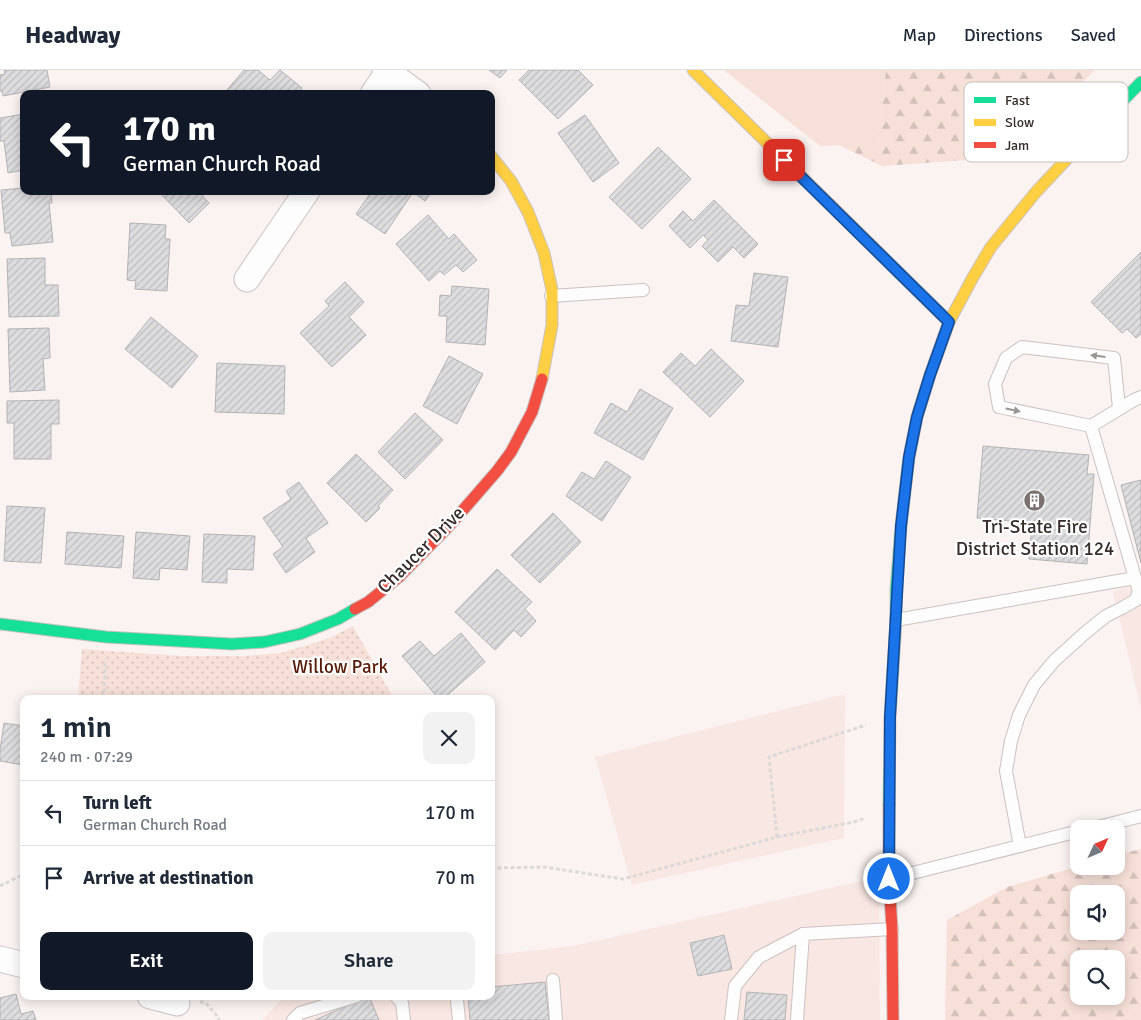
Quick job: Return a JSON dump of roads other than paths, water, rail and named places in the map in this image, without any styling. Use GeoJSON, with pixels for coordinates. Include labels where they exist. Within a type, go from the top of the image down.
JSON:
{"type":"FeatureCollection","features":[{"type":"Feature","properties":{"kind":"street"},"geometry":{"type":"LineString","coordinates":[[692,70],[949,322]]}},
{"type":"Feature","properties":{"kind":"street"},"geometry":{"type":"LineString","coordinates":[[375,90],[387,71],[413,90]]}},
{"type":"Feature","properties":{"kind":"street"},"geometry":{"type":"LineString","coordinates":[[1128,95],[1141,82]]}},
{"type":"Feature","properties":{"kind":"street","name":"Chaucer Drive"},"geometry":{"type":"LineString","coordinates":[[0,624],[106,637],[232,644],[264,642],[300,634],[338,619],[368,602],[399,577],[450,525],[511,452],[532,412],[544,371],[552,325],[552,290],[544,253],[528,212],[511,181],[495,161]]}},
{"type":"Feature","properties":{"kind":"street"},"geometry":{"type":"LineString","coordinates":[[893,1020],[892,929],[889,879],[890,717],[896,589],[909,457],[917,417],[949,322],[991,247],[1036,192],[1064,162]]}},
{"type":"Feature","properties":{"kind":"street"},"geometry":{"type":"LineString","coordinates":[[247,279],[304,195]]}},
{"type":"Feature","properties":{"kind":"street"},"geometry":{"type":"LineString","coordinates":[[0,959],[20,964]]}},
{"type":"Feature","properties":{"kind":"street"},"geometry":{"type":"LineString","coordinates":[[165,1000],[176,1003]]}},
{"type":"Feature","properties":{"kind":"lane"},"geometry":{"type":"LineString","coordinates":[[551,296],[643,290]]}},
{"type":"Feature","properties":{"kind":"lane"},"geometry":{"type":"LineString","coordinates":[[1119,408],[1114,358],[1022,347],[1006,358],[995,384],[999,407],[1091,426],[1119,408],[1141,397]]}},
{"type":"Feature","properties":{"kind":"lane"},"geometry":{"type":"LineString","coordinates":[[1020,846],[1006,771],[1011,741],[1019,715],[1034,685],[1054,661],[1084,633],[1106,616],[1122,608],[1139,604],[1139,591],[1091,426]]}},
{"type":"Feature","properties":{"kind":"lane"},"geometry":{"type":"LineString","coordinates":[[896,620],[1135,578]]}},
{"type":"Feature","properties":{"kind":"lane"},"geometry":{"type":"LineString","coordinates":[[1125,820],[1141,816]]}},
{"type":"Feature","properties":{"kind":"lane"},"geometry":{"type":"LineString","coordinates":[[889,879],[1070,834]]}},
{"type":"Feature","properties":{"kind":"lane"},"geometry":{"type":"LineString","coordinates":[[731,1020],[735,986],[759,958],[803,934],[892,929]]}},
{"type":"Feature","properties":{"kind":"lane"},"geometry":{"type":"LineString","coordinates":[[798,1020],[803,934]]}},
{"type":"Feature","properties":{"kind":"lane"},"geometry":{"type":"LineString","coordinates":[[553,980],[556,1020]]}},
{"type":"Feature","properties":{"kind":"lane"},"geometry":{"type":"LineString","coordinates":[[293,1020],[300,1013],[344,1000]]}},
{"type":"Feature","properties":{"kind":"lane"},"geometry":{"type":"LineString","coordinates":[[399,1000],[402,1003],[404,1020]]}},
{"type":"Feature","properties":{"kind":"lane"},"geometry":{"type":"LineString","coordinates":[[457,1000],[459,1020]]}},
{"type":"Feature","properties":{"kind":"place","name":"Tri-State Fire District Station 124"},"geometry":{"type":"Point","coordinates":[1035,501]}},
{"type":"Feature","properties":{"kind":"park label","name":"Willow Park"},"geometry":{"type":"Point","coordinates":[340,667]}}]}
